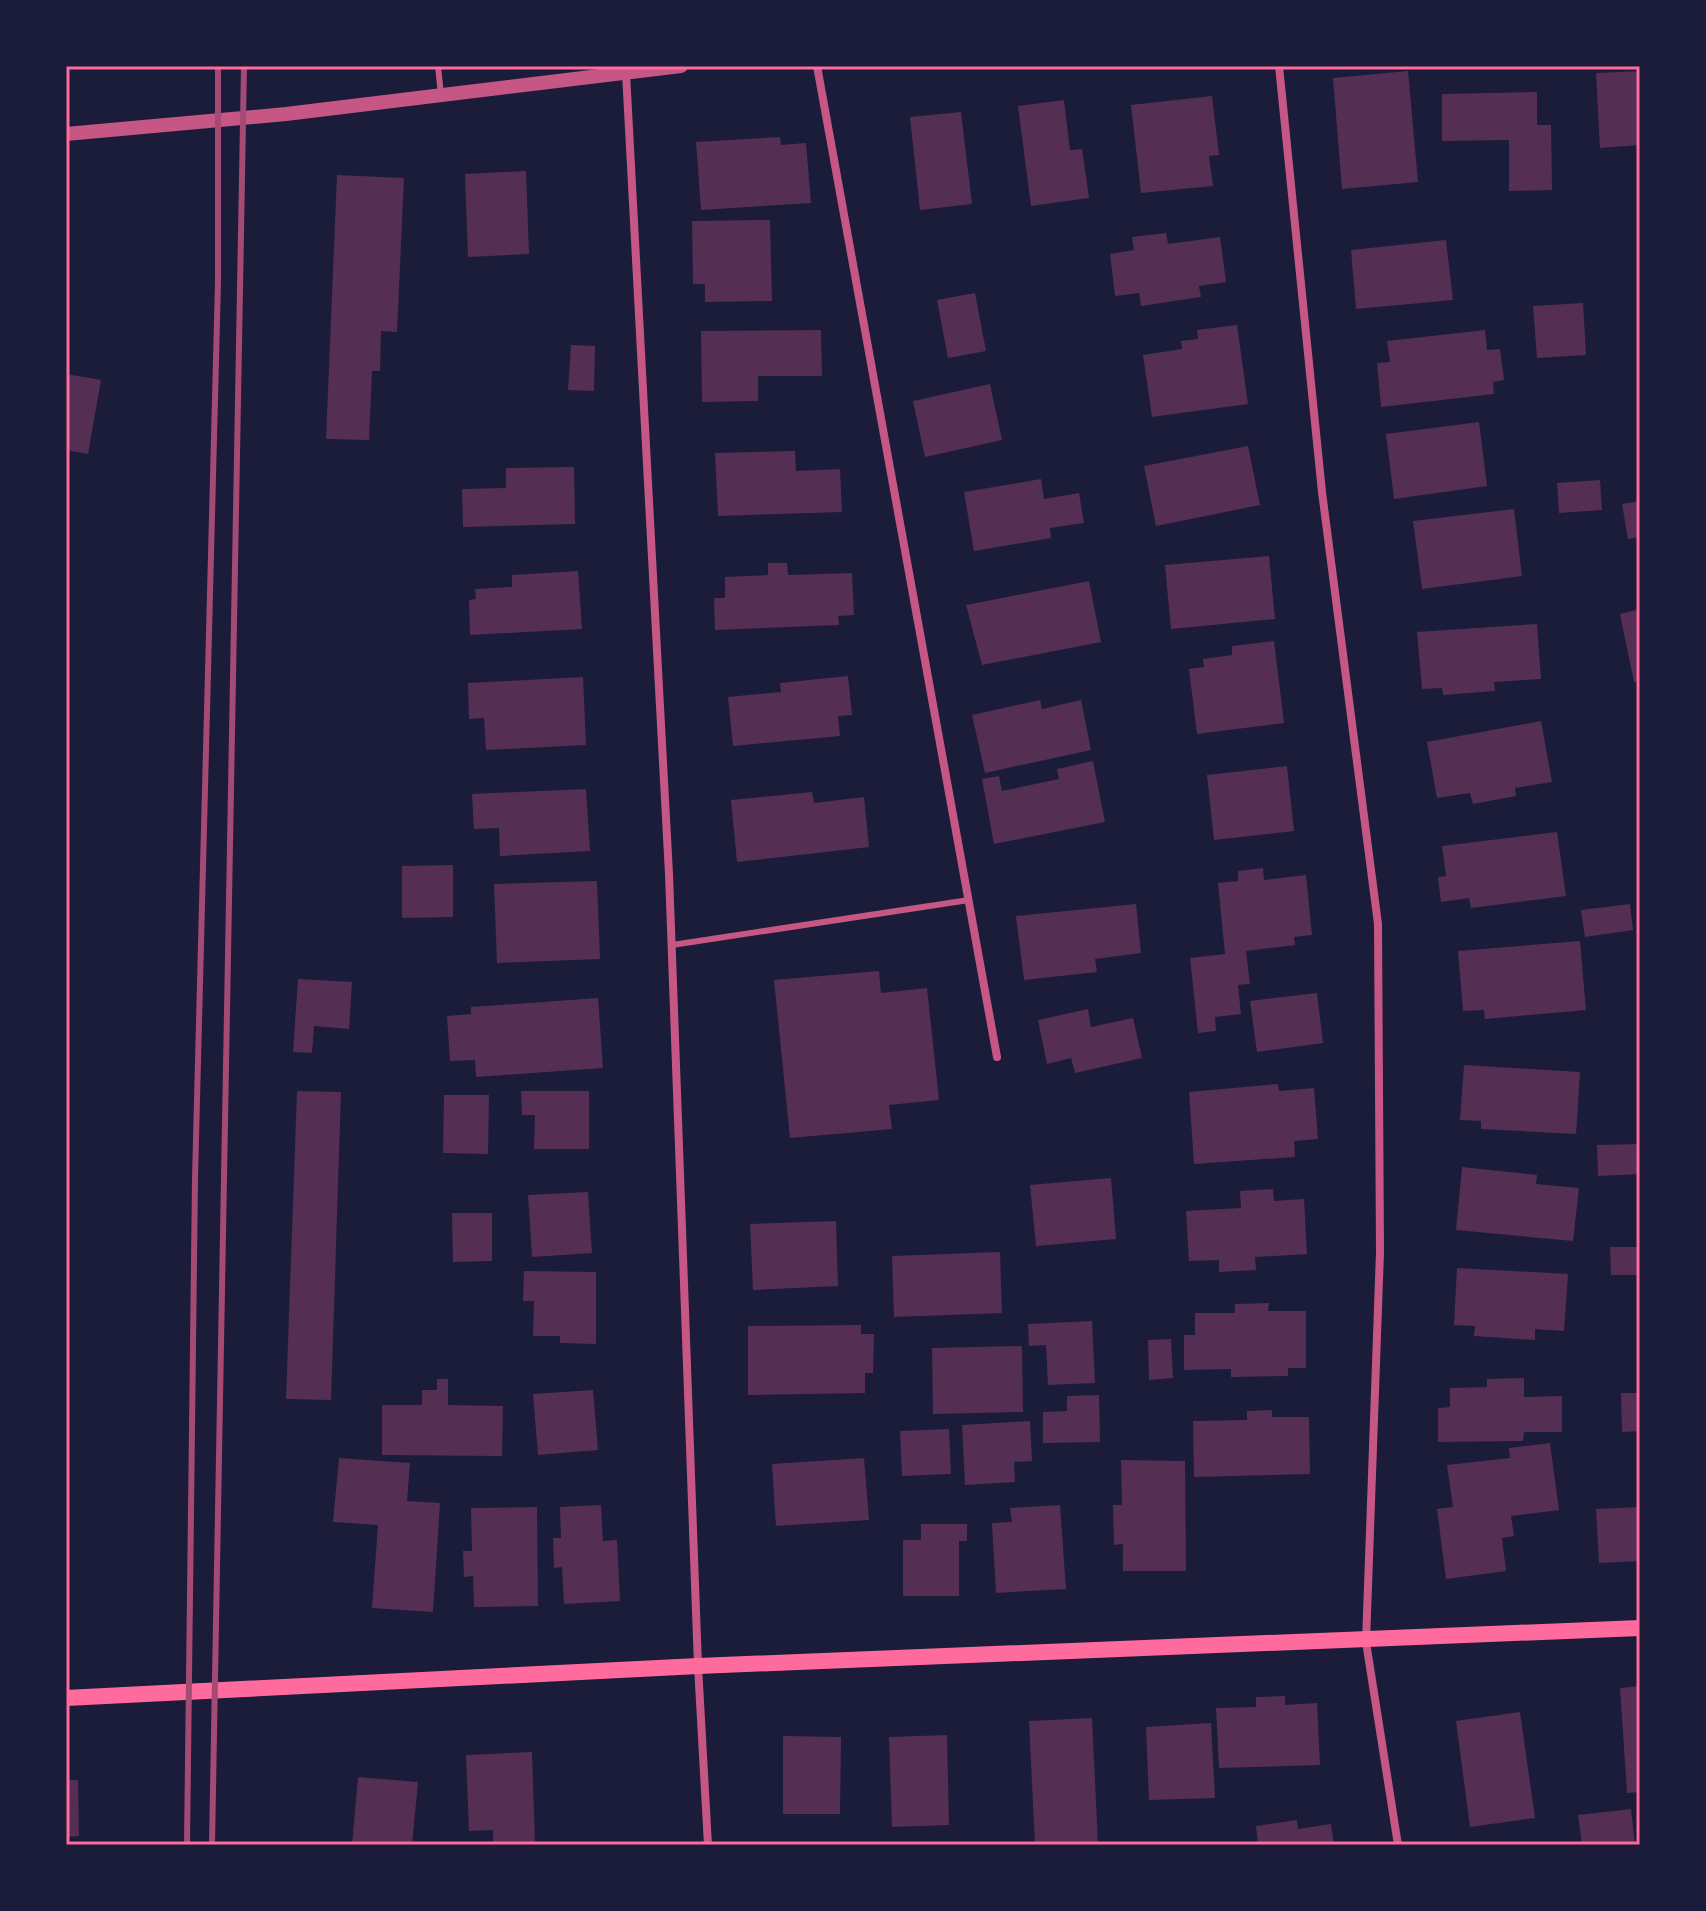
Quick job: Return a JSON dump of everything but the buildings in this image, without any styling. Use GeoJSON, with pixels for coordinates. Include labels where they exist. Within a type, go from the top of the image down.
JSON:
{"type":"FeatureCollection","features":[{"type":"Feature","properties":{"kind":"main road"},"geometry":{"type":"LineString","coordinates":[[66,1698],[698,1666],[1366,1642],[1640,1628]]}},
{"type":"Feature","properties":{"kind":"street"},"geometry":{"type":"LineString","coordinates":[[66,134],[286,114],[681,66]]}},
{"type":"Feature","properties":{"kind":"street"},"geometry":{"type":"LineString","coordinates":[[817,66],[997,1057]]}},
{"type":"Feature","properties":{"kind":"street"},"geometry":{"type":"LineString","coordinates":[[1279,66],[1322,492],[1378,924],[1380,1252],[1366,1642],[1398,1845]]}},
{"type":"Feature","properties":{"kind":"street"},"geometry":{"type":"LineString","coordinates":[[626,73],[672,945],[698,1666],[708,1845]]}},
{"type":"Feature","properties":{"kind":"lane"},"geometry":{"type":"LineString","coordinates":[[438,66],[441,95]]}},
{"type":"Feature","properties":{"kind":"lane"},"geometry":{"type":"LineString","coordinates":[[672,945],[969,900]]}},
{"type":"Feature","properties":{"kind":"railway"},"geometry":{"type":"LineString","coordinates":[[187,1845],[195,1178],[218,282],[218,66]]}},
{"type":"Feature","properties":{"kind":"railway"},"geometry":{"type":"LineString","coordinates":[[212,1845],[244,66]]}}]}
